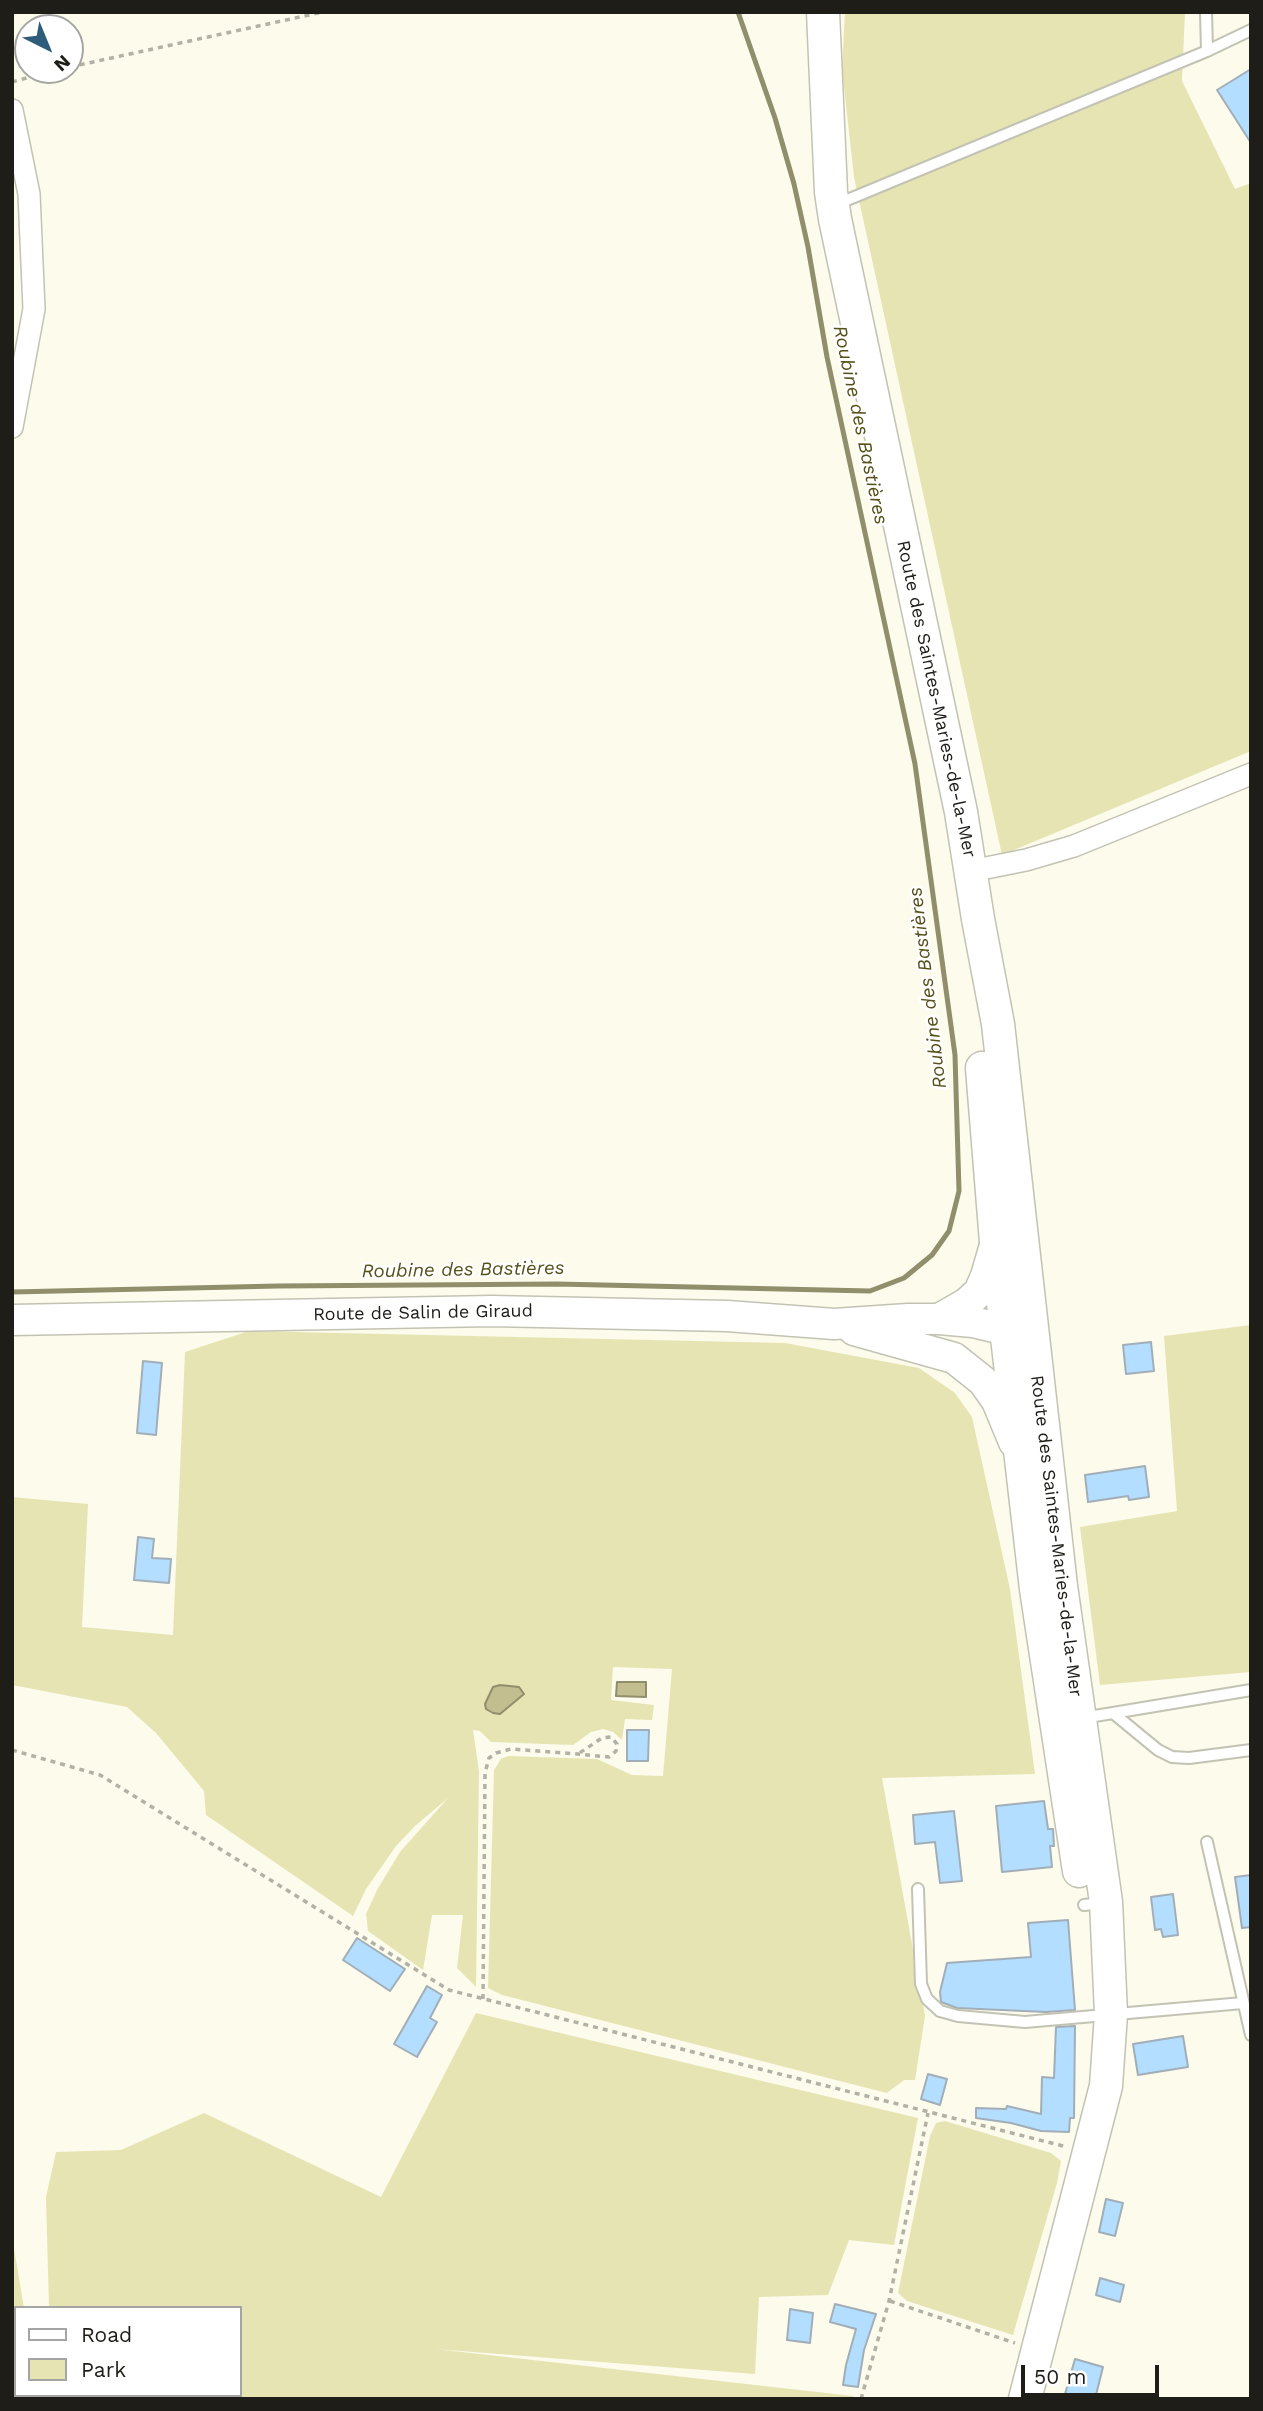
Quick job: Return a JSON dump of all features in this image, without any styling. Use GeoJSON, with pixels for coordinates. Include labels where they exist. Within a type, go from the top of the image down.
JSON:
{"type":"FeatureCollection","features":[{"type":"Feature","properties":{"kind":"main road","name":"Route des Saintes-Maries-de-la-Mer"},"geometry":{"type":"LineString","coordinates":[[804,12],[808,85],[814,127],[832,199],[951,763],[998,1024],[1015,1341]]}},
{"type":"Feature","properties":{"kind":"main road","name":"Route des Saintes-Maries-de-la-Mer"},"geometry":{"type":"LineString","coordinates":[[823,12],[832,199]]}},
{"type":"Feature","properties":{"kind":"main road","name":"Route des Saintes-Maries-de-la-Mer"},"geometry":{"type":"LineString","coordinates":[[978,919],[979,1027],[996,1242],[1015,1341],[1095,1904],[1101,2015],[1088,2152],[1025,2399]]}},
{"type":"Feature","properties":{"kind":"main road"},"geometry":{"type":"LineString","coordinates":[[939,1319],[967,1303],[979,1292],[996,1242]]}},
{"type":"Feature","properties":{"kind":"main road","name":"Route de Salin de Giraud"},"geometry":{"type":"LineString","coordinates":[[12,1320],[492,1311],[727,1316],[834,1324],[939,1319],[972,1322],[1015,1341]]}},
{"type":"Feature","properties":{"kind":"main road","name":"Route de Salin de Giraud"},"geometry":{"type":"LineString","coordinates":[[834,1324],[954,1358],[982,1359],[1015,1341]]}},
{"type":"Feature","properties":{"kind":"main road","name":"Route de Salin de Giraud"},"geometry":{"type":"LineString","coordinates":[[954,1358],[983,1381],[1032,1455]]}},
{"type":"Feature","properties":{"kind":"street"},"geometry":{"type":"LineString","coordinates":[[12,110],[29,194],[34,309],[12,426]]}},
{"type":"Feature","properties":{"kind":"street"},"geometry":{"type":"LineString","coordinates":[[971,872],[1073,846],[1251,774]]}},
{"type":"Feature","properties":{"kind":"lane"},"geometry":{"type":"LineString","coordinates":[[1206,12],[1207,51]]}},
{"type":"Feature","properties":{"kind":"lane"},"geometry":{"type":"LineString","coordinates":[[832,199],[1207,51],[1251,30]]}},
{"type":"Feature","properties":{"kind":"lane"},"geometry":{"type":"LineString","coordinates":[[1067,1720],[1251,1690]]}},
{"type":"Feature","properties":{"kind":"lane"},"geometry":{"type":"LineString","coordinates":[[1113,1713],[1158,1750],[1172,1757],[1189,1758],[1251,1750]]}},
{"type":"Feature","properties":{"kind":"lane"},"geometry":{"type":"LineString","coordinates":[[1207,1842],[1251,2035]]}},
{"type":"Feature","properties":{"kind":"lane"},"geometry":{"type":"LineString","coordinates":[[918,1889],[921,1984],[927,1999],[940,2011],[958,2016],[1025,2022],[1243,2003]]}},
{"type":"Feature","properties":{"kind":"path"},"geometry":{"type":"LineString","coordinates":[[84,64],[323,12]]}},
{"type":"Feature","properties":{"kind":"path"},"geometry":{"type":"LineString","coordinates":[[484,1999],[485,1773],[489,1759],[496,1753],[511,1749],[609,1757],[616,1751],[617,1745],[611,1738],[602,1738],[578,1754]]}},
{"type":"Feature","properties":{"kind":"path"},"geometry":{"type":"LineString","coordinates":[[12,1750],[100,1775],[449,1990],[1088,2152]]}},
{"type":"Feature","properties":{"kind":"path"},"geometry":{"type":"LineString","coordinates":[[861,2399],[889,2301],[928,2113]]}},
{"type":"Feature","properties":{"kind":"path"},"geometry":{"type":"LineString","coordinates":[[889,2301],[1037,2351]]}},
{"type":"Feature","properties":{"kind":"green space"},"geometry":{"type":"Polygon","coordinates":[[[845,12],[1185,12],[1182,81],[1235,189],[1251,183],[1251,751],[1002,855],[854,177],[842,69],[845,12]]]}},
{"type":"Feature","properties":{"kind":"green space"},"geometry":{"type":"Polygon","coordinates":[[[1251,1325],[1251,1672],[1100,1685],[1080,1527],[1177,1511],[1164,1336],[1251,1325]]]}},
{"type":"Feature","properties":{"kind":"green space"},"geometry":{"type":"Polygon","coordinates":[[[249,1331],[785,1343],[919,1368],[955,1393],[972,1417],[1010,1589],[1035,1774],[882,1778],[925,2016],[915,2080],[904,2080],[887,2093],[502,1995],[488,1988],[494,1770],[501,1759],[508,1756],[597,1759],[632,1775],[663,1776],[672,1669],[613,1667],[611,1700],[654,1705],[652,1720],[625,1719],[622,1740],[613,1732],[603,1729],[591,1732],[573,1745],[491,1742],[480,1731],[473,1730],[479,1771],[476,1987],[457,1968],[463,1915],[432,1915],[423,1970],[368,1931],[366,1914],[377,1890],[400,1852],[448,1798],[396,1846],[366,1889],[353,1916],[206,1815],[204,1791],[156,1733],[127,1707],[12,1685],[12,1497],[88,1504],[82,1627],[173,1635],[185,1352],[249,1331]]]}},
{"type":"Feature","properties":{"kind":"green space"},"geometry":{"type":"Polygon","coordinates":[[[476,2013],[918,2118],[894,2245],[849,2240],[828,2295],[759,2297],[755,2374],[435,2349],[853,2396],[852,2399],[52,2399],[242,2397],[242,2306],[49,2306],[46,2197],[56,2152],[121,2150],[204,2113],[381,2197],[476,2013]]]}},
{"type":"Feature","properties":{"kind":"green space"},"geometry":{"type":"Polygon","coordinates":[[[945,2121],[1051,2153],[1061,2161],[1013,2335],[907,2301],[898,2293],[930,2136],[936,2123],[945,2121]]]}},
{"type":"Feature","properties":{"kind":"green space"},"geometry":{"type":"Polygon","coordinates":[[[12,2236],[24,2306],[14,2306],[14,2397],[31,2399],[12,2399],[12,2236]]]}},
{"type":"Feature","properties":{"kind":"shaded area"},"geometry":{"type":"Polygon","coordinates":[[[617,1682],[646,1682],[646,1697],[616,1696],[617,1682]]]}},
{"type":"Feature","properties":{"kind":"shaded area"},"geometry":{"type":"Polygon","coordinates":[[[493,1687],[519,1687],[524,1694],[500,1714],[486,1709],[485,1704],[493,1687]]]}},
{"type":"Feature","properties":{"kind":"building"},"geometry":{"type":"Polygon","coordinates":[[[1251,69],[1251,143],[1217,90],[1251,69]]]}},
{"type":"Feature","properties":{"kind":"building"},"geometry":{"type":"Polygon","coordinates":[[[1151,1342],[1154,1371],[1126,1374],[1123,1345],[1151,1342]]]}},
{"type":"Feature","properties":{"kind":"building"},"geometry":{"type":"Polygon","coordinates":[[[143,1361],[162,1363],[156,1435],[137,1433],[143,1361]]]}},
{"type":"Feature","properties":{"kind":"building"},"geometry":{"type":"Polygon","coordinates":[[[1145,1466],[1149,1497],[1129,1500],[1128,1496],[1088,1502],[1085,1475],[1145,1466]]]}},
{"type":"Feature","properties":{"kind":"building"},"geometry":{"type":"Polygon","coordinates":[[[138,1537],[154,1539],[152,1558],[171,1559],[169,1583],[134,1580],[138,1537]]]}},
{"type":"Feature","properties":{"kind":"building"},"geometry":{"type":"Polygon","coordinates":[[[627,1730],[649,1730],[648,1761],[627,1761],[627,1730]]]}},
{"type":"Feature","properties":{"kind":"building"},"geometry":{"type":"Polygon","coordinates":[[[1044,1801],[1048,1829],[1053,1829],[1054,1846],[1050,1846],[1052,1867],[1002,1872],[996,1806],[1044,1801]]]}},
{"type":"Feature","properties":{"kind":"building"},"geometry":{"type":"Polygon","coordinates":[[[954,1811],[962,1881],[940,1883],[935,1842],[915,1844],[913,1815],[954,1811]]]}},
{"type":"Feature","properties":{"kind":"building"},"geometry":{"type":"Polygon","coordinates":[[[1251,1875],[1251,1927],[1242,1928],[1235,1877],[1251,1875]]]}},
{"type":"Feature","properties":{"kind":"building"},"geometry":{"type":"Polygon","coordinates":[[[1173,1894],[1178,1935],[1163,1937],[1161,1929],[1155,1930],[1151,1897],[1173,1894]]]}},
{"type":"Feature","properties":{"kind":"building"},"geometry":{"type":"Polygon","coordinates":[[[1068,1920],[1075,2010],[1046,2012],[957,2008],[941,2002],[940,1992],[947,1963],[1031,1957],[1028,1923],[1068,1920]]]}},
{"type":"Feature","properties":{"kind":"building"},"geometry":{"type":"Polygon","coordinates":[[[357,1938],[405,1969],[390,1991],[343,1960],[357,1938]]]}},
{"type":"Feature","properties":{"kind":"building"},"geometry":{"type":"Polygon","coordinates":[[[427,1986],[442,1995],[430,2018],[437,2022],[417,2057],[394,2044],[427,1986]]]}},
{"type":"Feature","properties":{"kind":"building"},"geometry":{"type":"Polygon","coordinates":[[[1075,2026],[1074,2118],[1070,2118],[1069,2132],[1041,2131],[976,2118],[976,2108],[1006,2109],[1007,2106],[1041,2114],[1042,2077],[1054,2078],[1056,2027],[1075,2026]]]}},
{"type":"Feature","properties":{"kind":"building"},"geometry":{"type":"Polygon","coordinates":[[[1183,2036],[1188,2067],[1138,2075],[1133,2044],[1183,2036]]]}},
{"type":"Feature","properties":{"kind":"building"},"geometry":{"type":"Polygon","coordinates":[[[928,2074],[947,2079],[940,2105],[921,2099],[928,2074]]]}},
{"type":"Feature","properties":{"kind":"building"},"geometry":{"type":"Polygon","coordinates":[[[1106,2199],[1123,2203],[1115,2236],[1099,2232],[1106,2199]]]}},
{"type":"Feature","properties":{"kind":"building"},"geometry":{"type":"Polygon","coordinates":[[[1100,2278],[1124,2285],[1120,2302],[1096,2295],[1100,2278]]]}},
{"type":"Feature","properties":{"kind":"building"},"geometry":{"type":"Polygon","coordinates":[[[835,2304],[876,2314],[864,2350],[858,2387],[843,2385],[856,2329],[830,2322],[835,2304]]]}},
{"type":"Feature","properties":{"kind":"building"},"geometry":{"type":"Polygon","coordinates":[[[790,2309],[813,2313],[810,2343],[787,2340],[790,2309]]]}},
{"type":"Feature","properties":{"kind":"building"},"geometry":{"type":"Polygon","coordinates":[[[1075,2359],[1103,2367],[1095,2399],[1065,2394],[1075,2359]]]}},
{"type":"Feature","properties":{"kind":"waterway","name":"Roubine des Bastières"},"geometry":{"type":"LineString","coordinates":[[12,1292],[557,1284],[870,1291],[904,1278],[932,1255],[949,1231],[959,1191],[955,1055],[915,764],[827,357],[794,184],[775,118],[738,12]]}}]}
